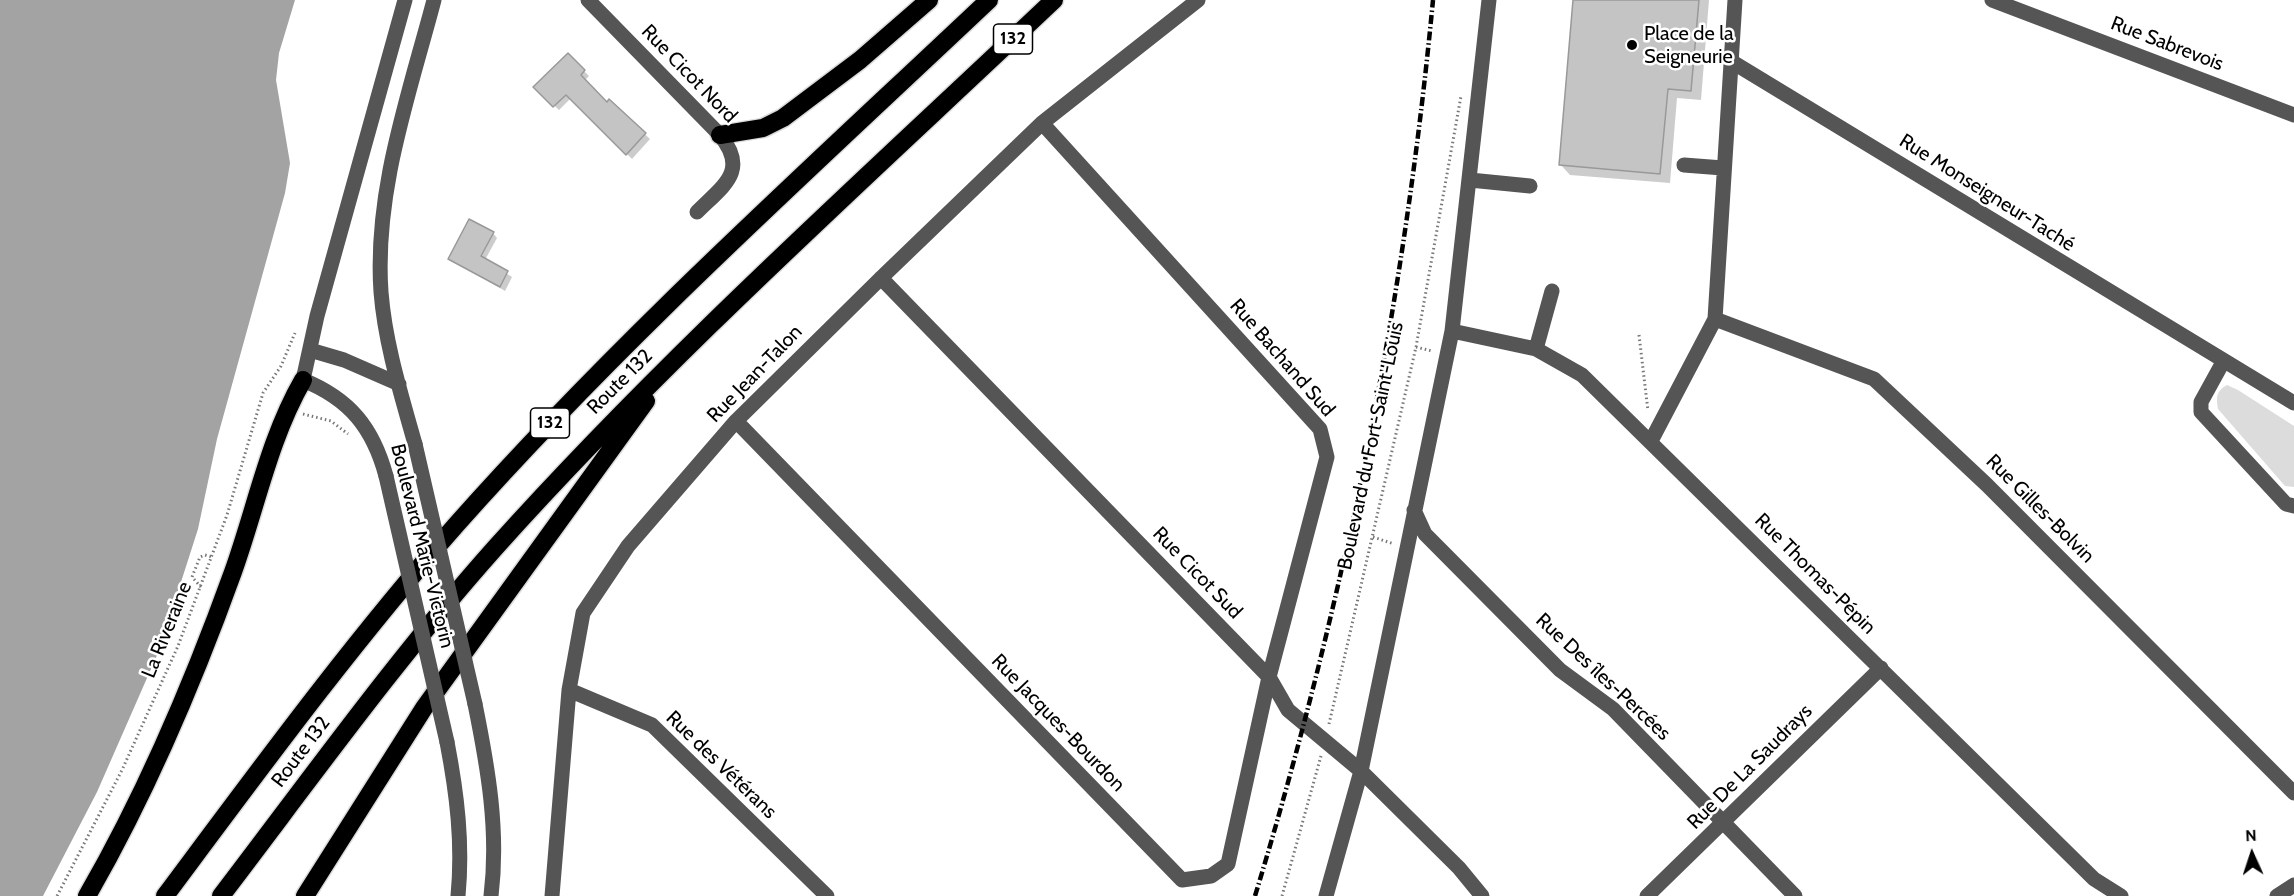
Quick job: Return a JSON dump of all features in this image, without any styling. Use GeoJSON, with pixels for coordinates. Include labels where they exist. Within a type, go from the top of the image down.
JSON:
{"type":"FeatureCollection","features":[{"type":"Feature","properties":{"kind":"highway"},"geometry":{"type":"LineString","coordinates":[[720,135],[763,128],[783,118],[860,60],[929,0]]}},
{"type":"Feature","properties":{"kind":"highway","name":"Route 132"},"geometry":{"type":"LineString","coordinates":[[165,896],[373,624],[521,454],[647,324],[989,0]]}},
{"type":"Feature","properties":{"kind":"highway","name":"Route 132"},"geometry":{"type":"LineString","coordinates":[[221,896],[323,759],[445,606],[540,499],[677,357],[1054,0]]}},
{"type":"Feature","properties":{"kind":"highway"},"geometry":{"type":"LineString","coordinates":[[305,896],[424,708],[486,619],[551,535],[677,357]]}},
{"type":"Feature","properties":{"kind":"highway"},"geometry":{"type":"LineString","coordinates":[[87,896],[132,812],[200,658],[233,571],[296,376]]}},
{"type":"Feature","properties":{"kind":"street"},"geometry":{"type":"LineString","coordinates":[[296,376],[310,350],[405,0]]}},
{"type":"Feature","properties":{"kind":"street","name":"Boulevard Marie-Victorin"},"geometry":{"type":"LineString","coordinates":[[434,0],[392,163],[381,236],[381,292],[399,384],[475,704],[492,807],[494,862],[491,896]]}},
{"type":"Feature","properties":{"kind":"street","name":"Rue Cicot Nord"},"geometry":{"type":"LineString","coordinates":[[588,0],[720,135],[731,150],[734,168],[727,182],[697,212]]}},
{"type":"Feature","properties":{"kind":"street","name":"Rue Jean-Talon"},"geometry":{"type":"LineString","coordinates":[[552,896],[569,690],[582,613],[628,546],[736,421],[1042,123],[1198,0]]}},
{"type":"Feature","properties":{"kind":"street"},"geometry":{"type":"LineString","coordinates":[[1326,896],[1361,771],[1452,331],[1489,0]]}},
{"type":"Feature","properties":{"kind":"street"},"geometry":{"type":"LineString","coordinates":[[1651,441],[1716,319],[1729,60],[1735,0]]}},
{"type":"Feature","properties":{"kind":"street","name":"Rue Sabrevois"},"geometry":{"type":"LineString","coordinates":[[1992,0],[2294,115]]}},
{"type":"Feature","properties":{"kind":"street","name":"Rue Monseigneur-Taché"},"geometry":{"type":"LineString","coordinates":[[1729,60],[2294,403]]}},
{"type":"Feature","properties":{"kind":"street","name":"Rue Bachand Sud"},"geometry":{"type":"LineString","coordinates":[[1042,123],[1320,429],[1327,457],[1269,677]]}},
{"type":"Feature","properties":{"kind":"street"},"geometry":{"type":"LineString","coordinates":[[1684,165],[1723,168]]}},
{"type":"Feature","properties":{"kind":"street"},"geometry":{"type":"LineString","coordinates":[[1470,180],[1530,186]]}},
{"type":"Feature","properties":{"kind":"street","name":"Rue Cicot Sud"},"geometry":{"type":"LineString","coordinates":[[881,278],[1269,677],[1288,710],[1361,771],[1459,868],[1482,896]]}},
{"type":"Feature","properties":{"kind":"street"},"geometry":{"type":"LineString","coordinates":[[1536,349],[1552,291]]}},
{"type":"Feature","properties":{"kind":"street","name":"Rue Gilles-Bolvin"},"geometry":{"type":"LineString","coordinates":[[1716,319],[1874,379],[1987,485],[2294,792]]}},
{"type":"Feature","properties":{"kind":"street","name":"Rue Thomas-Pépin"},"geometry":{"type":"LineString","coordinates":[[1452,331],[1536,349],[1582,375],[2094,879],[2121,896]]}},
{"type":"Feature","properties":{"kind":"street"},"geometry":{"type":"LineString","coordinates":[[310,350],[344,360],[399,384]]}},
{"type":"Feature","properties":{"kind":"street"},"geometry":{"type":"LineString","coordinates":[[2223,362],[2200,402],[2201,412],[2286,504],[2294,506]]}},
{"type":"Feature","properties":{"kind":"street","name":"Boulevard Marie-Victorin"},"geometry":{"type":"LineString","coordinates":[[296,376],[329,393],[359,417],[371,433],[386,476],[447,742],[459,813],[461,857],[458,896]]}},
{"type":"Feature","properties":{"kind":"street","name":"Rue Jacques-Bourdon"},"geometry":{"type":"LineString","coordinates":[[736,421],[1182,880],[1211,876],[1228,864],[1269,677]]}},
{"type":"Feature","properties":{"kind":"street","name":"Rue Des îles-Percées"},"geometry":{"type":"LineString","coordinates":[[1414,510],[1425,534],[1560,670],[1613,709],[1795,896]]}},
{"type":"Feature","properties":{"kind":"street","name":"Rue De La Saudrays"},"geometry":{"type":"LineString","coordinates":[[1647,896],[1881,668]]}},
{"type":"Feature","properties":{"kind":"street","name":"Rue des Vétérans"},"geometry":{"type":"LineString","coordinates":[[569,690],[652,725],[827,896]]}},
{"type":"Feature","properties":{"kind":"street"},"geometry":{"type":"LineString","coordinates":[[2277,896],[2294,885]]}},
{"type":"Feature","properties":{"kind":"path","name":"Boulevard du Fort-Saint-Louis"},"geometry":{"type":"LineString","coordinates":[[1282,896],[1325,742],[1416,347],[1450,142],[1462,88]]}},
{"type":"Feature","properties":{"kind":"path"},"geometry":{"type":"LineString","coordinates":[[1639,335],[1651,441]]}},
{"type":"Feature","properties":{"kind":"path","name":"La Riveraine"},"geometry":{"type":"LineString","coordinates":[[57,896],[137,737],[201,587],[237,482],[263,393],[281,366],[296,376]]}},
{"type":"Feature","properties":{"kind":"path"},"geometry":{"type":"LineString","coordinates":[[300,410],[304,415],[331,421],[349,434]]}},
{"type":"Feature","properties":{"kind":"path"},"geometry":{"type":"LineString","coordinates":[[1372,537],[1406,549]]}},
{"type":"Feature","properties":{"kind":"path"},"geometry":{"type":"LineString","coordinates":[[201,587],[192,577],[200,557],[205,555],[212,557]]}},
{"type":"Feature","properties":{"kind":"shaded area"},"geometry":{"type":"Polygon","coordinates":[[[0,0],[295,0],[279,53],[276,80],[290,163],[285,193],[217,439],[198,529],[165,632],[159,639],[158,653],[97,792],[43,896],[0,896],[0,0]]]}},
{"type":"Feature","properties":{"kind":"shaded area"},"geometry":{"type":"Polygon","coordinates":[[[2227,385],[2294,426],[2294,487],[2285,486],[2218,409],[2218,395],[2227,385]]]}},
{"type":"Feature","properties":{"kind":"building","name":"Place de la Seigneurie"},"geometry":{"type":"Polygon","coordinates":[[[1573,0],[1699,0],[1691,91],[1668,89],[1660,174],[1559,165],[1573,0]]]}},
{"type":"Feature","properties":{"kind":"building"},"geometry":{"type":"Polygon","coordinates":[[[568,53],[585,70],[581,75],[607,102],[609,99],[646,133],[626,155],[566,95],[553,107],[533,87],[568,53]]]}},
{"type":"Feature","properties":{"kind":"building"},"geometry":{"type":"Polygon","coordinates":[[[469,219],[494,232],[481,256],[508,271],[500,287],[448,259],[469,219]]]}},
{"type":"Feature","properties":{"kind":"railway"},"geometry":{"type":"LineString","coordinates":[[1255,896],[1316,675],[1343,564],[1366,452],[1405,227],[1421,114],[1433,0]]}},
{"type":"Feature","properties":{"kind":"place","name":"Place de la Seigneurie"},"geometry":{"type":"Point","coordinates":[1632,45]}}]}
